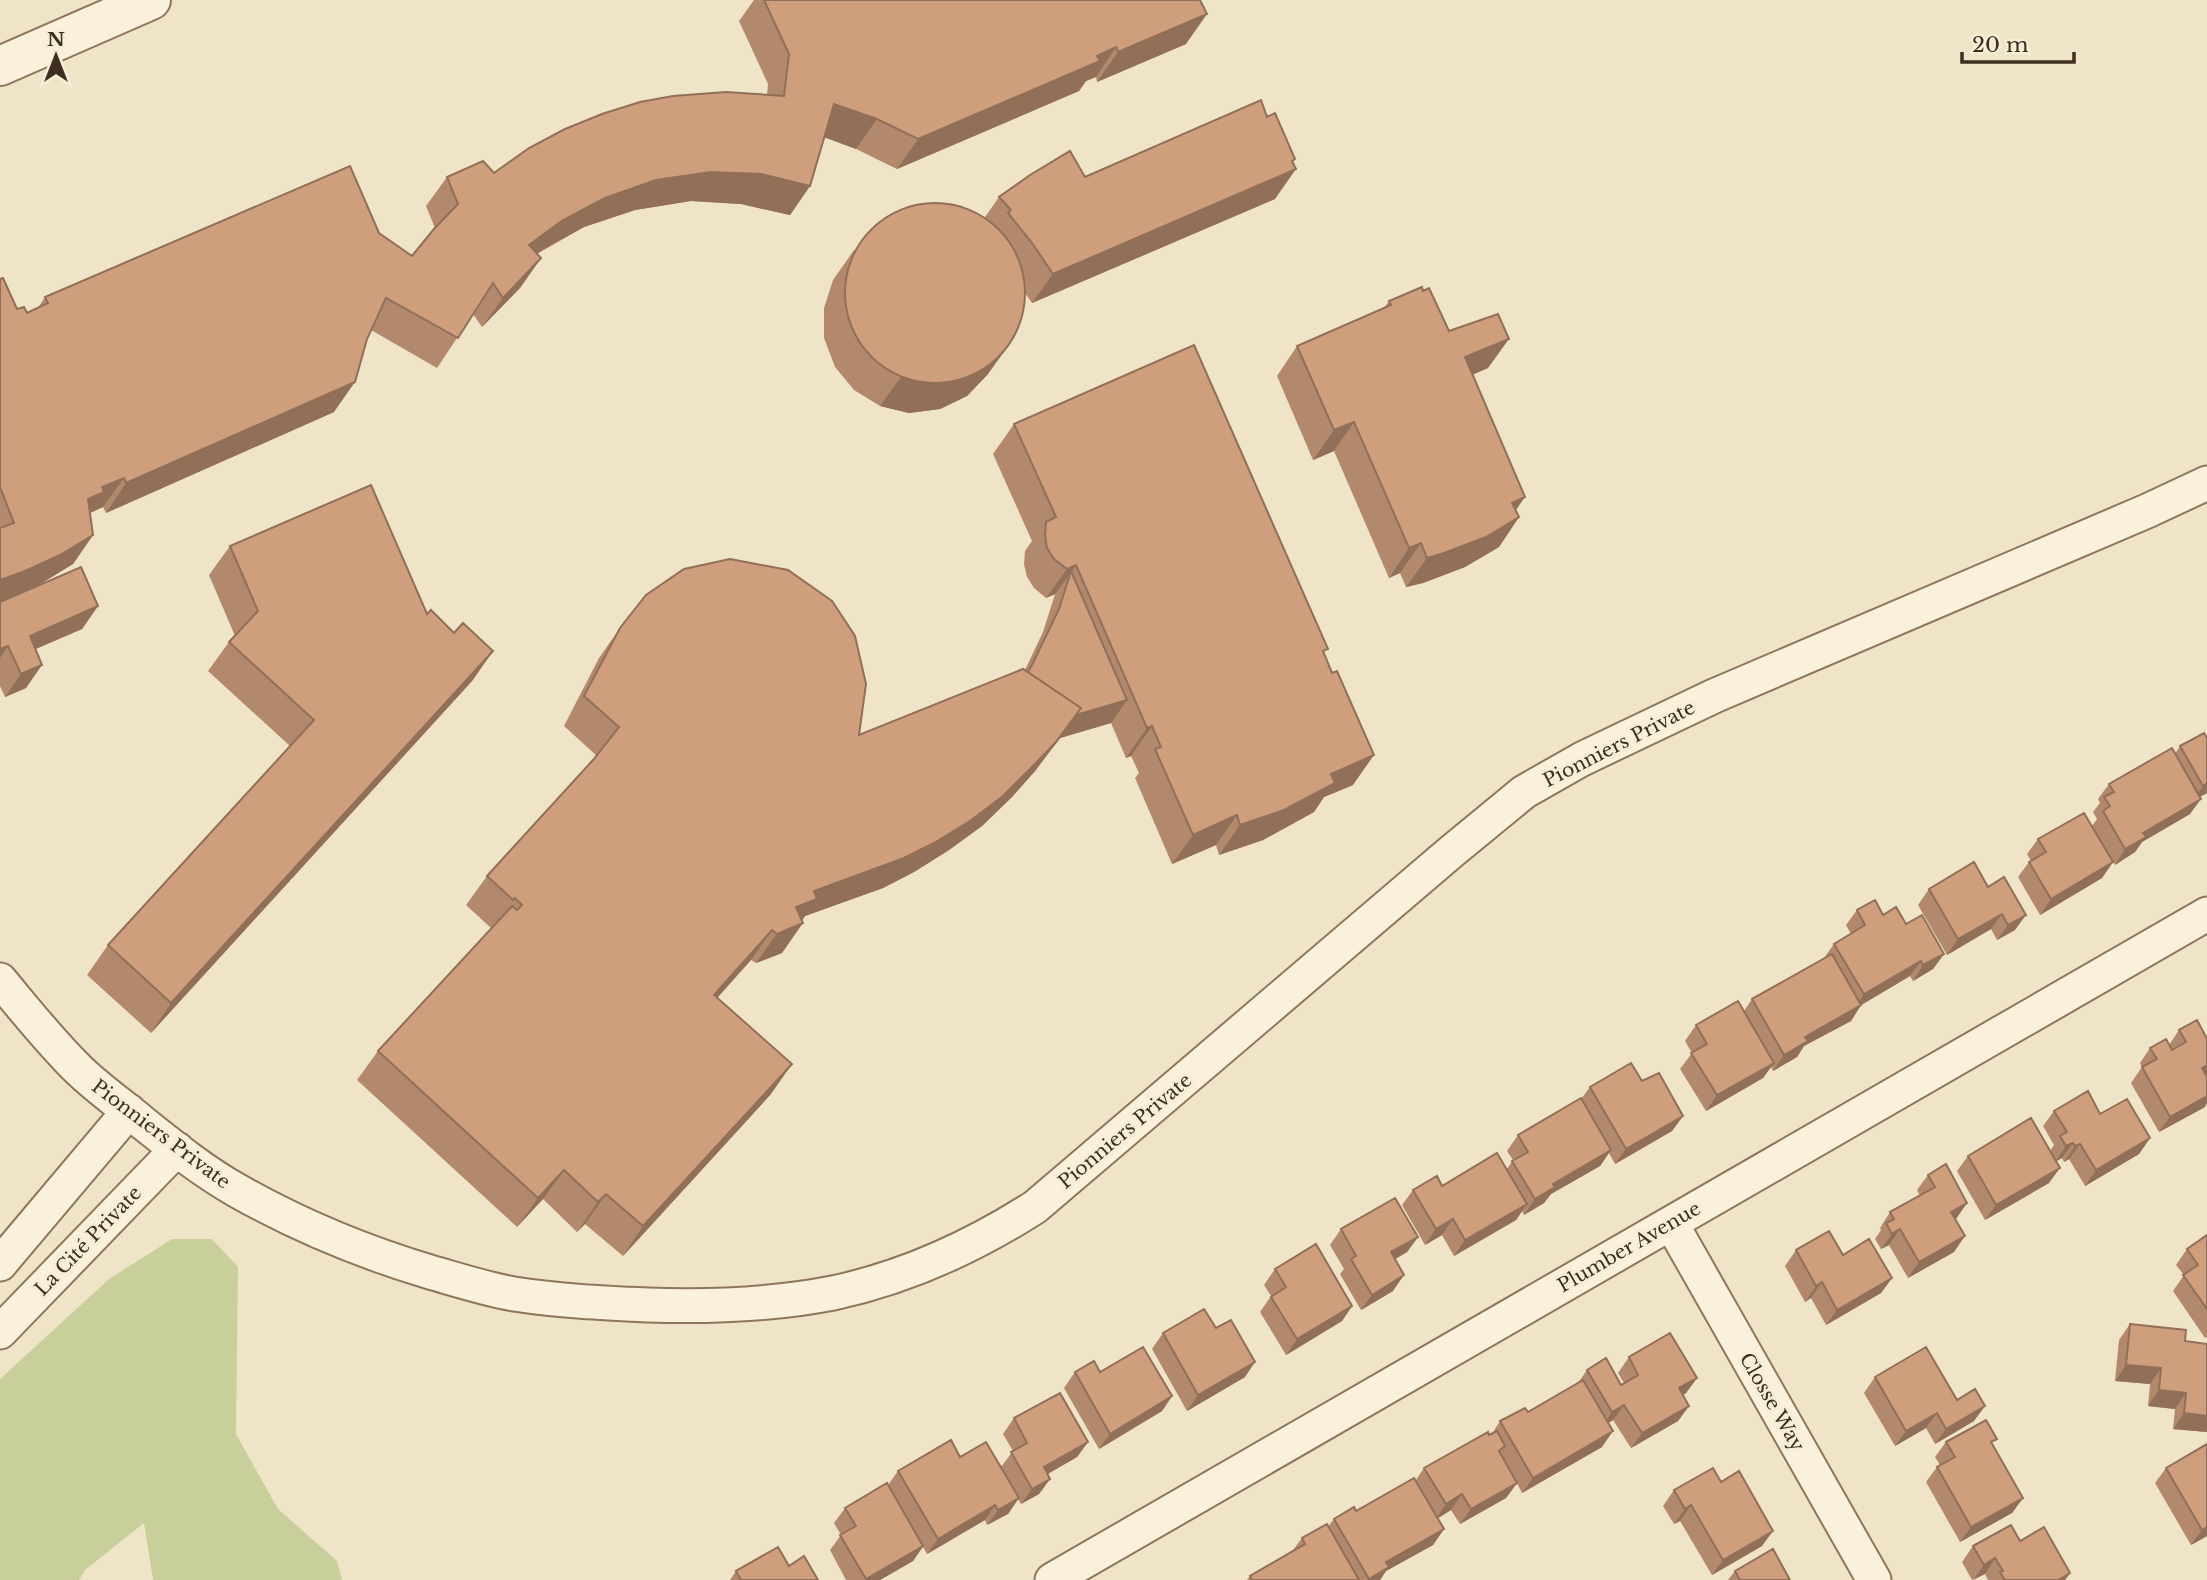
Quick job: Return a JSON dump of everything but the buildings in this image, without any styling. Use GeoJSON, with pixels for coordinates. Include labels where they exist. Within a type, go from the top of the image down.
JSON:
{"type":"FeatureCollection","features":[{"type":"Feature","properties":{"kind":"street"},"geometry":{"type":"LineString","coordinates":[[0,66],[151,0]]}},
{"type":"Feature","properties":{"kind":"street","name":"Pionniers Private"},"geometry":{"type":"LineString","coordinates":[[0,980],[47,1038],[82,1073],[177,1149],[237,1191],[346,1244],[445,1277],[512,1293],[568,1301],[711,1306],[792,1300],[835,1292],[879,1280],[958,1250],[991,1234],[1035,1207],[1524,792],[1595,752],[1714,696],[2207,483]]}},
{"type":"Feature","properties":{"kind":"street","name":"Plumber Avenue"},"geometry":{"type":"LineString","coordinates":[[1052,1580],[2207,914]]}},
{"type":"Feature","properties":{"kind":"street"},"geometry":{"type":"LineString","coordinates":[[0,1264],[129,1111]]}},
{"type":"Feature","properties":{"kind":"street","name":"La Cité Private"},"geometry":{"type":"LineString","coordinates":[[0,1332],[177,1149]]}},
{"type":"Feature","properties":{"kind":"street","name":"Closse Way"},"geometry":{"type":"LineString","coordinates":[[1671,1223],[1874,1580]]}},
{"type":"Feature","properties":{"kind":"green space"},"geometry":{"type":"Polygon","coordinates":[[[172,1239],[212,1239],[238,1267],[236,1434],[278,1509],[337,1561],[342,1580],[153,1580],[144,1523],[85,1570],[79,1580],[0,1580],[0,1379],[109,1279],[172,1239]]]}}]}
